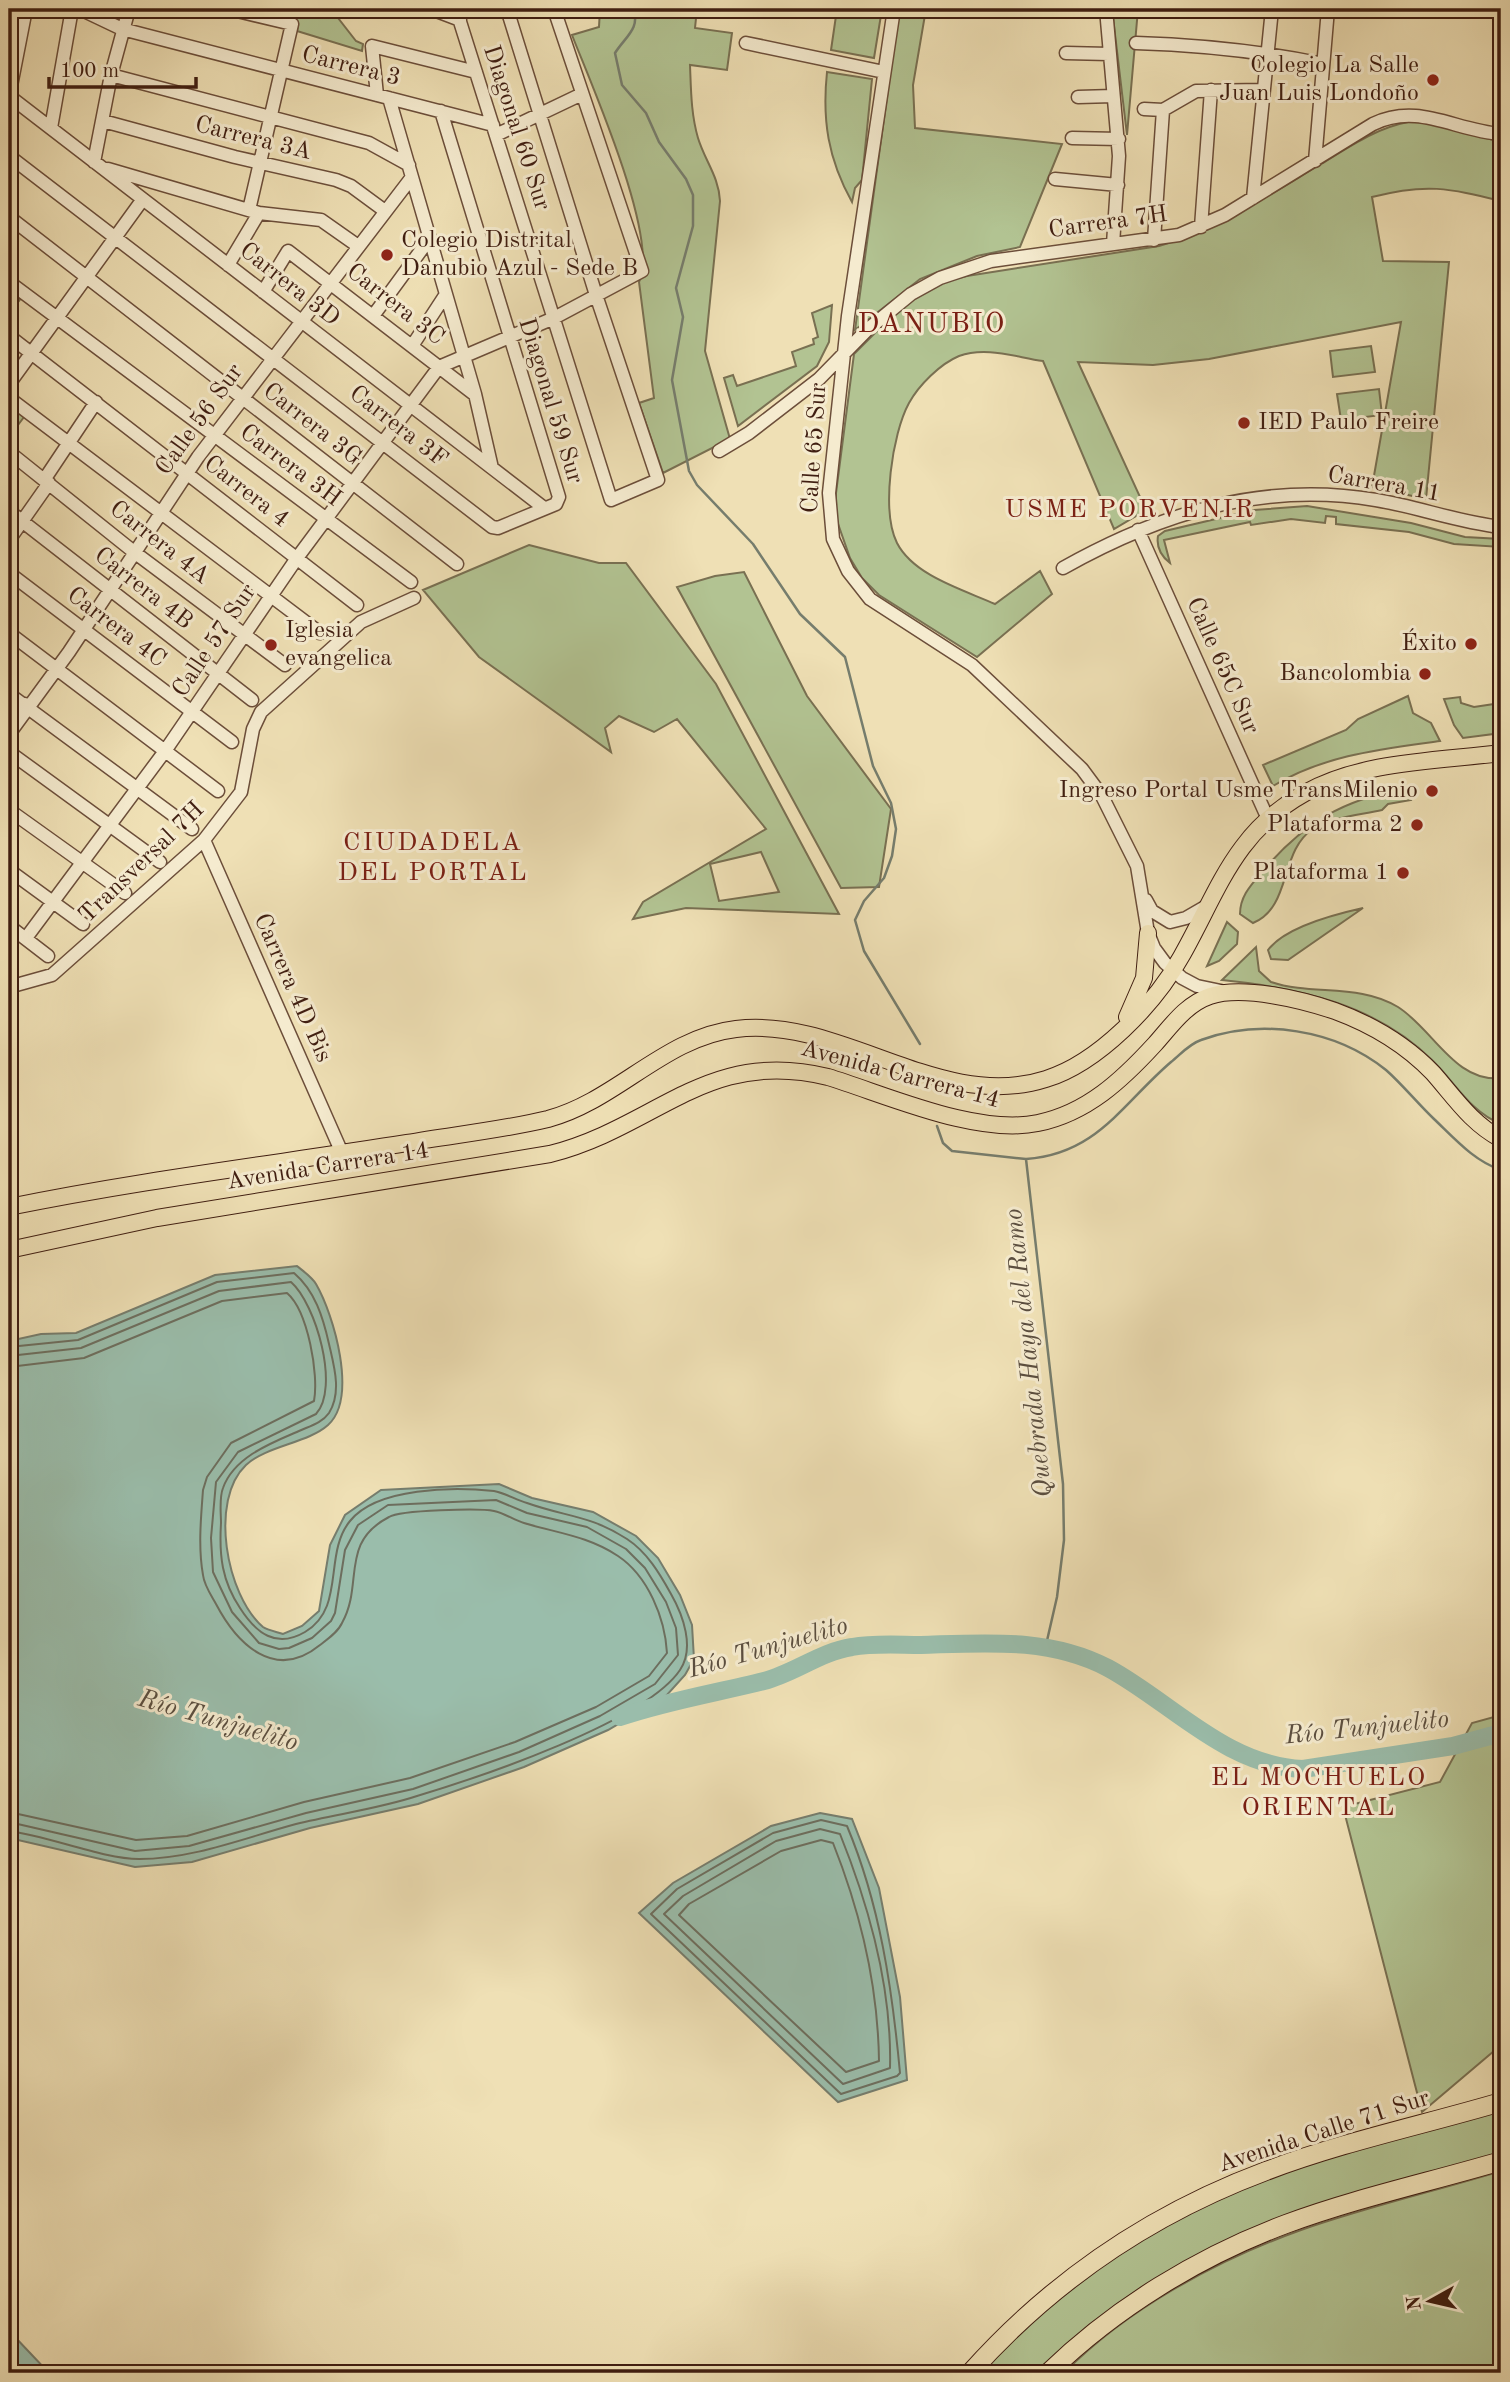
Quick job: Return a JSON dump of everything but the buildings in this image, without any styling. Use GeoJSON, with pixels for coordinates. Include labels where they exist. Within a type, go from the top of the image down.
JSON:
{"type":"FeatureCollection","features":[{"type":"Feature","properties":{"kind":"highway","name":"Avenida Calle 71 Sur"},"geometry":{"type":"LineString","coordinates":[[970,2373],[1009,2332],[1081,2269],[1130,2236],[1173,2212],[1268,2170],[1501,2102]]}},
{"type":"Feature","properties":{"kind":"highway"},"geometry":{"type":"LineString","coordinates":[[1048,2373],[1085,2339],[1155,2290],[1268,2232],[1326,2211],[1501,2161]]}},
{"type":"Feature","properties":{"kind":"main road","name":"Avenida Carrera 14"},"geometry":{"type":"LineString","coordinates":[[9,1207],[172,1176],[342,1153],[564,1114],[599,1097],[689,1042],[735,1029],[766,1028],[798,1032],[958,1081],[1004,1087],[1039,1081],[1060,1074],[1095,1053],[1121,1029],[1172,971],[1230,861],[1268,819],[1307,792],[1349,776],[1501,753]]}},
{"type":"Feature","properties":{"kind":"main road"},"geometry":{"type":"LineString","coordinates":[[1121,1029],[1144,978],[1148,933]]}},
{"type":"Feature","properties":{"kind":"main road","name":"Avenida Carrera 14"},"geometry":{"type":"LineString","coordinates":[[9,1250],[157,1218],[550,1154],[609,1133],[712,1080],[761,1068],[807,1071],[983,1124],[1037,1124],[1073,1112],[1096,1099],[1126,1075],[1193,1004],[1208,997],[1232,992],[1317,1005],[1384,1033],[1425,1066],[1474,1121],[1501,1139]]}},
{"type":"Feature","properties":{"kind":"street"},"geometry":{"type":"LineString","coordinates":[[9,96],[14,37],[26,9]]}},
{"type":"Feature","properties":{"kind":"street"},"geometry":{"type":"LineString","coordinates":[[51,128],[72,9]]}},
{"type":"Feature","properties":{"kind":"street","name":"Carrera 3"},"geometry":{"type":"LineString","coordinates":[[80,9],[122,29],[440,111],[495,130]]}},
{"type":"Feature","properties":{"kind":"street"},"geometry":{"type":"LineString","coordinates":[[129,9],[111,75],[97,164],[254,212],[329,223],[358,246]]}},
{"type":"Feature","properties":{"kind":"street"},"geometry":{"type":"LineString","coordinates":[[228,265],[254,212],[260,163],[292,24],[229,9]]}},
{"type":"Feature","properties":{"kind":"street"},"geometry":{"type":"LineString","coordinates":[[431,9],[458,14]]}},
{"type":"Feature","properties":{"kind":"street"},"geometry":{"type":"LineString","coordinates":[[507,9],[596,295]]}},
{"type":"Feature","properties":{"kind":"street"},"geometry":{"type":"LineString","coordinates":[[439,367],[463,354],[554,317],[642,271],[554,9]]}},
{"type":"Feature","properties":{"kind":"street","name":"Calle 65 Sur"},"geometry":{"type":"LineString","coordinates":[[894,9],[844,354],[828,511],[833,539],[848,571],[870,599],[972,665],[1073,759],[1108,807],[1137,866],[1148,933],[1154,948],[1172,971],[1197,986],[1232,992]]}},
{"type":"Feature","properties":{"kind":"street"},"geometry":{"type":"LineString","coordinates":[[1106,9],[1119,139],[1114,244]]}},
{"type":"Feature","properties":{"kind":"street"},"geometry":{"type":"LineString","coordinates":[[1253,198],[1272,9]]}},
{"type":"Feature","properties":{"kind":"street"},"geometry":{"type":"LineString","coordinates":[[1315,162],[1328,9]]}},
{"type":"Feature","properties":{"kind":"street","name":"Diagonal 60 Sur"},"geometry":{"type":"LineString","coordinates":[[458,14],[611,500],[659,480],[596,295]]}},
{"type":"Feature","properties":{"kind":"street"},"geometry":{"type":"LineString","coordinates":[[746,43],[884,72]]}},
{"type":"Feature","properties":{"kind":"street"},"geometry":{"type":"LineString","coordinates":[[1136,43],[1202,45],[1269,52],[1323,64]]}},
{"type":"Feature","properties":{"kind":"street"},"geometry":{"type":"LineString","coordinates":[[476,72],[372,46],[383,96],[410,171],[475,394],[492,468]]}},
{"type":"Feature","properties":{"kind":"street"},"geometry":{"type":"LineString","coordinates":[[1066,53],[1109,54]]}},
{"type":"Feature","properties":{"kind":"street"},"geometry":{"type":"LineString","coordinates":[[111,75],[369,143],[410,171]]}},
{"type":"Feature","properties":{"kind":"street"},"geometry":{"type":"LineString","coordinates":[[1201,227],[1211,90]]}},
{"type":"Feature","properties":{"kind":"street"},"geometry":{"type":"LineString","coordinates":[[1144,109],[1163,110],[1188,93],[1263,90]]}},
{"type":"Feature","properties":{"kind":"street"},"geometry":{"type":"LineString","coordinates":[[495,130],[540,115],[582,94]]}},
{"type":"Feature","properties":{"kind":"street","name":"Carrera 3D"},"geometry":{"type":"LineString","coordinates":[[9,96],[544,508]]}},
{"type":"Feature","properties":{"kind":"street"},"geometry":{"type":"LineString","coordinates":[[1078,97],[1113,96]]}},
{"type":"Feature","properties":{"kind":"street"},"geometry":{"type":"LineString","coordinates":[[1154,240],[1163,110]]}},
{"type":"Feature","properties":{"kind":"street","name":"Diagonal 59 Sur"},"geometry":{"type":"LineString","coordinates":[[440,111],[559,502],[544,508]]}},
{"type":"Feature","properties":{"kind":"street","name":"Carrera 7H"},"geometry":{"type":"LineString","coordinates":[[844,354],[911,294],[953,272],[992,261],[1154,240],[1201,227],[1315,162],[1373,124],[1399,114],[1426,115],[1480,132],[1501,134]]}},
{"type":"Feature","properties":{"kind":"street","name":"Carrera 3A"},"geometry":{"type":"LineString","coordinates":[[103,121],[260,163],[336,180],[351,186],[385,211]]}},
{"type":"Feature","properties":{"kind":"street"},"geometry":{"type":"LineString","coordinates":[[1072,138],[1119,139]]}},
{"type":"Feature","properties":{"kind":"street"},"geometry":{"type":"LineString","coordinates":[[9,156],[272,358]]}},
{"type":"Feature","properties":{"kind":"street","name":"Calle 56 Sur"},"geometry":{"type":"LineString","coordinates":[[9,734],[28,703],[84,630],[187,473],[385,211],[410,171]]}},
{"type":"Feature","properties":{"kind":"street"},"geometry":{"type":"LineString","coordinates":[[1055,179],[1118,185]]}},
{"type":"Feature","properties":{"kind":"street"},"geometry":{"type":"LineString","coordinates":[[9,384],[143,199]]}},
{"type":"Feature","properties":{"kind":"street","name":"Carrera 3G"},"geometry":{"type":"LineString","coordinates":[[9,217],[457,564]]}},
{"type":"Feature","properties":{"kind":"street"},"geometry":{"type":"LineString","coordinates":[[373,316],[429,238]]}},
{"type":"Feature","properties":{"kind":"street","name":"Carrera 3C"},"geometry":{"type":"LineString","coordinates":[[263,292],[288,251],[332,282],[475,394]]}},
{"type":"Feature","properties":{"kind":"street","name":"Carrera 3H"},"geometry":{"type":"LineString","coordinates":[[9,282],[411,582]]}},
{"type":"Feature","properties":{"kind":"street"},"geometry":{"type":"LineString","coordinates":[[411,346],[446,295]]}},
{"type":"Feature","properties":{"kind":"street","name":"Carrera 4"},"geometry":{"type":"LineString","coordinates":[[9,337],[357,605]]}},
{"type":"Feature","properties":{"kind":"street"},"geometry":{"type":"LineString","coordinates":[[719,451],[750,433],[808,387],[844,354]]}},
{"type":"Feature","properties":{"kind":"street","name":"Carrera 3F"},"geometry":{"type":"LineString","coordinates":[[272,358],[492,527],[498,528],[544,508]]}},
{"type":"Feature","properties":{"kind":"street","name":"Calle 57 Sur"},"geometry":{"type":"LineString","coordinates":[[26,938],[138,789],[297,558],[439,367]]}},
{"type":"Feature","properties":{"kind":"street"},"geometry":{"type":"LineString","coordinates":[[9,398],[320,633]]}},
{"type":"Feature","properties":{"kind":"street"},"geometry":{"type":"LineString","coordinates":[[9,540],[96,402]]}},
{"type":"Feature","properties":{"kind":"street","name":"Carrera 4A"},"geometry":{"type":"LineString","coordinates":[[9,452],[134,552],[285,665]]}},
{"type":"Feature","properties":{"kind":"street","name":"Carrera 11"},"geometry":{"type":"LineString","coordinates":[[1063,568],[1138,530],[1217,504],[1297,493],[1378,500],[1465,522],[1501,527]]}},
{"type":"Feature","properties":{"kind":"street","name":"Carrera 4B"},"geometry":{"type":"LineString","coordinates":[[9,511],[252,700]]}},
{"type":"Feature","properties":{"kind":"street","name":"Calle 65C Sur"},"geometry":{"type":"LineString","coordinates":[[1138,530],[1268,819]]}},
{"type":"Feature","properties":{"kind":"street","name":"Carrera 4C"},"geometry":{"type":"LineString","coordinates":[[9,573],[232,742]]}},
{"type":"Feature","properties":{"kind":"street","name":"Transversal 7H"},"geometry":{"type":"LineString","coordinates":[[9,987],[52,975],[204,840],[241,792],[253,729],[261,712],[361,622],[414,598]]}},
{"type":"Feature","properties":{"kind":"street"},"geometry":{"type":"LineString","coordinates":[[9,633],[218,791]]}},
{"type":"Feature","properties":{"kind":"street"},"geometry":{"type":"LineString","coordinates":[[9,694],[28,703],[192,829]]}},
{"type":"Feature","properties":{"kind":"street","name":"Calle 56 Sur"},"geometry":{"type":"LineString","coordinates":[[9,719],[28,703]]}},
{"type":"Feature","properties":{"kind":"street"},"geometry":{"type":"LineString","coordinates":[[9,752],[160,862]]}},
{"type":"Feature","properties":{"kind":"street"},"geometry":{"type":"LineString","coordinates":[[9,810],[125,893]]}},
{"type":"Feature","properties":{"kind":"street","name":"Carrera 4D Bis"},"geometry":{"type":"LineString","coordinates":[[204,840],[342,1153]]}},
{"type":"Feature","properties":{"kind":"street"},"geometry":{"type":"LineString","coordinates":[[9,870],[83,924]]}},
{"type":"Feature","properties":{"kind":"street","name":"Calle 65 Sur"},"geometry":{"type":"LineString","coordinates":[[1142,890],[1152,911],[1170,922],[1186,918],[1205,907]]}},
{"type":"Feature","properties":{"kind":"street"},"geometry":{"type":"LineString","coordinates":[[9,926],[48,956]]}},
{"type":"Feature","properties":{"kind":"shaded area"},"geometry":{"type":"Polygon","coordinates":[[[295,9],[331,9],[356,41],[363,44],[362,51],[297,31],[298,24],[292,24],[295,9]]]}},
{"type":"Feature","properties":{"kind":"shaded area"},"geometry":{"type":"Polygon","coordinates":[[[600,9],[697,9],[695,28],[732,33],[727,70],[690,65],[696,129],[717,184],[720,201],[705,351],[730,439],[663,473],[639,403],[654,398],[639,282],[643,261],[640,232],[632,198],[607,123],[572,35],[599,27],[600,9]]]}},
{"type":"Feature","properties":{"kind":"shaded area"},"geometry":{"type":"Polygon","coordinates":[[[837,9],[882,9],[874,58],[831,50],[837,9]]]}},
{"type":"Feature","properties":{"kind":"shaded area"},"geometry":{"type":"Polygon","coordinates":[[[899,9],[926,9],[913,85],[915,128],[1062,144],[1020,247],[977,256],[920,279],[855,330],[899,9]]]}},
{"type":"Feature","properties":{"kind":"shaded area"},"geometry":{"type":"Polygon","coordinates":[[[1112,9],[1138,9],[1127,135],[1112,9]]]}},
{"type":"Feature","properties":{"kind":"shaded area"},"geometry":{"type":"Polygon","coordinates":[[[827,72],[872,79],[862,180],[855,188],[852,202],[832,155],[825,107],[827,72]]]}},
{"type":"Feature","properties":{"kind":"shaded area"},"geometry":{"type":"Polygon","coordinates":[[[1408,122],[1425,122],[1501,142],[1501,201],[1437,189],[1407,190],[1372,197],[1383,261],[1449,262],[1426,499],[1372,487],[1401,322],[1209,359],[1153,365],[1078,362],[1146,510],[1114,529],[1043,361],[1001,353],[969,353],[945,364],[924,382],[909,403],[898,433],[891,473],[889,493],[892,529],[905,555],[927,573],[995,604],[1040,571],[1052,594],[977,657],[879,595],[862,578],[850,558],[836,518],[836,493],[854,354],[905,303],[946,281],[967,276],[1159,246],[1181,239],[1243,210],[1363,139],[1408,122]]]}},
{"type":"Feature","properties":{"kind":"shaded area"},"geometry":{"type":"Polygon","coordinates":[[[9,286],[22,297],[9,314],[9,286]]]}},
{"type":"Feature","properties":{"kind":"shaded area"},"geometry":{"type":"Polygon","coordinates":[[[832,305],[829,342],[817,366],[738,426],[724,378],[733,375],[737,386],[796,366],[792,352],[814,344],[813,339],[818,337],[812,313],[832,305]]]}},
{"type":"Feature","properties":{"kind":"shaded area"},"geometry":{"type":"Polygon","coordinates":[[[9,314],[17,321],[9,333],[9,314]]]}},
{"type":"Feature","properties":{"kind":"shaded area"},"geometry":{"type":"Polygon","coordinates":[[[1371,346],[1375,372],[1333,377],[1330,351],[1371,346]]]}},
{"type":"Feature","properties":{"kind":"shaded area"},"geometry":{"type":"Polygon","coordinates":[[[1379,389],[1382,415],[1341,420],[1337,394],[1379,389]]]}},
{"type":"Feature","properties":{"kind":"shaded area"},"geometry":{"type":"Polygon","coordinates":[[[9,405],[24,417],[9,437],[9,405]]]}},
{"type":"Feature","properties":{"kind":"shaded area"},"geometry":{"type":"Polygon","coordinates":[[[1307,506],[1411,523],[1465,537],[1501,539],[1501,547],[1454,544],[1409,532],[1336,524],[1336,517],[1326,516],[1325,523],[1291,519],[1251,525],[1250,522],[1164,540],[1170,563],[1159,548],[1158,536],[1165,531],[1254,510],[1307,506]]]}},
{"type":"Feature","properties":{"kind":"shaded area"},"geometry":{"type":"Polygon","coordinates":[[[529,545],[599,563],[626,563],[716,684],[839,914],[686,908],[633,919],[643,902],[766,829],[677,719],[654,732],[619,716],[605,728],[611,752],[479,657],[423,590],[529,545]],[[761,852],[710,864],[719,901],[779,892],[761,852]]]}},
{"type":"Feature","properties":{"kind":"shaded area"},"geometry":{"type":"Polygon","coordinates":[[[744,572],[807,696],[891,809],[879,887],[841,888],[677,587],[715,576],[744,572]]]}},
{"type":"Feature","properties":{"kind":"shaded area"},"geometry":{"type":"Polygon","coordinates":[[[1408,696],[1413,713],[1431,723],[1440,741],[1333,760],[1292,775],[1273,786],[1263,765],[1346,730],[1358,719],[1408,696]]]}},
{"type":"Feature","properties":{"kind":"shaded area"},"geometry":{"type":"Polygon","coordinates":[[[1460,697],[1461,703],[1474,707],[1501,703],[1501,733],[1463,738],[1454,725],[1444,699],[1460,697]]]}},
{"type":"Feature","properties":{"kind":"shaded area"},"geometry":{"type":"Polygon","coordinates":[[[1408,788],[1411,800],[1388,804],[1382,810],[1337,819],[1313,829],[1302,839],[1295,851],[1274,905],[1253,923],[1240,914],[1244,896],[1254,882],[1278,854],[1310,826],[1345,806],[1408,788]]]}},
{"type":"Feature","properties":{"kind":"shaded area"},"geometry":{"type":"Polygon","coordinates":[[[1363,908],[1288,960],[1271,959],[1268,950],[1298,928],[1363,908]]]}},
{"type":"Feature","properties":{"kind":"shaded area"},"geometry":{"type":"Polygon","coordinates":[[[1227,922],[1238,932],[1237,944],[1219,961],[1207,966],[1227,922]]]}},
{"type":"Feature","properties":{"kind":"shaded area"},"geometry":{"type":"Polygon","coordinates":[[[1256,947],[1259,971],[1271,982],[1351,992],[1383,1000],[1411,1017],[1457,1064],[1485,1077],[1501,1078],[1501,1124],[1480,1112],[1432,1060],[1410,1041],[1361,1012],[1307,994],[1222,980],[1256,947]]]}},
{"type":"Feature","properties":{"kind":"shaded area"},"geometry":{"type":"Polygon","coordinates":[[[1501,1715],[1501,2045],[1422,2112],[1343,1807],[1440,1782],[1472,1723],[1501,1715]]]}},
{"type":"Feature","properties":{"kind":"shaded area"},"geometry":{"type":"Polygon","coordinates":[[[1501,2110],[1501,2155],[1333,2200],[1109,2311],[1039,2373],[977,2373],[1059,2295],[1165,2224],[1248,2184],[1304,2164],[1501,2110]]]}},
{"type":"Feature","properties":{"kind":"shaded area"},"geometry":{"type":"Polygon","coordinates":[[[1501,2171],[1501,2373],[1064,2373],[1116,2328],[1145,2308],[1237,2256],[1301,2230],[1375,2206],[1501,2171]]]}},
{"type":"Feature","properties":{"kind":"water"},"geometry":{"type":"Polygon","coordinates":[[[297,1266],[316,1284],[330,1315],[340,1356],[341,1396],[337,1412],[320,1431],[264,1453],[246,1465],[235,1481],[228,1501],[225,1523],[232,1571],[250,1612],[263,1627],[283,1634],[302,1626],[319,1611],[330,1545],[345,1515],[381,1490],[499,1484],[532,1498],[593,1512],[636,1536],[658,1558],[680,1595],[692,1625],[694,1659],[685,1675],[666,1696],[608,1730],[524,1767],[418,1804],[310,1828],[192,1862],[135,1867],[9,1838],[9,1341],[41,1334],[76,1333],[215,1275],[297,1266]]]}},
{"type":"Feature","properties":{"kind":"water"},"geometry":{"type":"Polygon","coordinates":[[[820,1813],[852,1819],[879,1888],[900,1997],[907,2080],[838,2102],[639,1913],[673,1883],[771,1826],[820,1813]]]}},
{"type":"Feature","properties":{"kind":"water"},"geometry":{"type":"Polygon","coordinates":[[[9,2334],[13,2335],[49,2373],[9,2373],[9,2334]]]}},
{"type":"Feature","properties":{"kind":"waterway","name":"Quebrada Haya del Ramo"},"geometry":{"type":"LineString","coordinates":[[633,9],[635,22],[631,32],[615,53],[622,85],[646,113],[659,142],[686,179],[693,195],[693,226],[676,288],[683,317],[672,380],[689,471],[697,485],[753,544],[800,614],[845,657],[873,766],[891,803],[896,829],[892,856],[884,878],[864,901],[855,920],[864,951],[920,1044]]}},
{"type":"Feature","properties":{"kind":"waterway"},"geometry":{"type":"LineString","coordinates":[[1026,1159],[1072,1148],[1090,1137],[1171,1062],[1197,1042],[1224,1033],[1272,1029],[1321,1037],[1366,1056],[1386,1070],[1465,1149],[1501,1170]]}},
{"type":"Feature","properties":{"kind":"waterway","name":"Quebrada Haya del Ramo"},"geometry":{"type":"LineString","coordinates":[[937,1126],[943,1143],[952,1151],[1026,1159],[1063,1484],[1064,1540],[1057,1597],[1046,1645]]}},
{"type":"Feature","properties":{"kind":"waterway","name":"Río Tunjuelito"},"geometry":{"type":"LineString","coordinates":[[620,1717],[764,1681],[829,1653],[852,1647],[993,1643],[1040,1647],[1086,1658],[1131,1682],[1224,1745],[1275,1765],[1303,1769],[1453,1746],[1501,1733]]}},
{"type":"Feature","properties":{"kind":"place","name":"Colegio La Salle Juan Luis Londoño"},"geometry":{"type":"Point","coordinates":[1433,80]}},
{"type":"Feature","properties":{"kind":"place","name":"Colegio Distrital Danubio Azul - Sede B"},"geometry":{"type":"Point","coordinates":[387,255]}},
{"type":"Feature","properties":{"kind":"place","name":"IED Paulo Freire"},"geometry":{"type":"Point","coordinates":[1244,423]}},
{"type":"Feature","properties":{"kind":"place","name":"Éxito"},"geometry":{"type":"Point","coordinates":[1471,644]}},
{"type":"Feature","properties":{"kind":"place","name":"Iglesia evangelica"},"geometry":{"type":"Point","coordinates":[271,645]}},
{"type":"Feature","properties":{"kind":"place","name":"Bancolombia"},"geometry":{"type":"Point","coordinates":[1425,674]}},
{"type":"Feature","properties":{"kind":"place","name":"Ingreso Portal Usme TransMilenio"},"geometry":{"type":"Point","coordinates":[1432,791]}},
{"type":"Feature","properties":{"kind":"place","name":"Plataforma 2"},"geometry":{"type":"Point","coordinates":[1417,825]}},
{"type":"Feature","properties":{"kind":"place","name":"Plataforma 1"},"geometry":{"type":"Point","coordinates":[1403,873]}},
{"type":"Feature","properties":{"kind":"district","name":"DANUBIO"},"geometry":{"type":"Point","coordinates":[932,325]}},
{"type":"Feature","properties":{"kind":"district","name":"USME PORVENIR"},"geometry":{"type":"Point","coordinates":[1130,510]}},
{"type":"Feature","properties":{"kind":"district","name":"CIUDADELA DEL PORTAL"},"geometry":{"type":"Point","coordinates":[433,858]}},
{"type":"Feature","properties":{"kind":"district","name":"EL MOCHUELO ORIENTAL"},"geometry":{"type":"Point","coordinates":[1319,1793]}}]}
